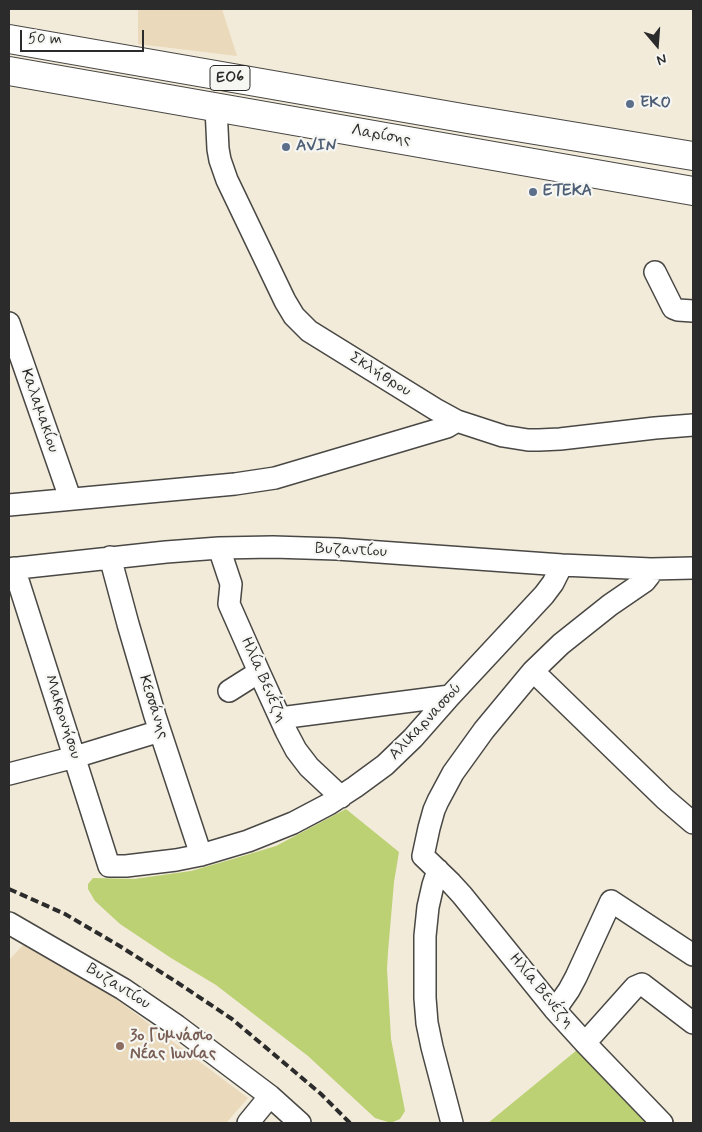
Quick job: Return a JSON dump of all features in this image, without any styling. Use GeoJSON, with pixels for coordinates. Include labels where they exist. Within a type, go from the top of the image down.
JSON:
{"type":"FeatureCollection","features":[{"type":"Feature","properties":{"kind":"main road","name":"Λαρίσης"},"geometry":{"type":"LineString","coordinates":[[9,39],[693,156]]}},
{"type":"Feature","properties":{"kind":"main road","name":"Λαρίσης"},"geometry":{"type":"LineString","coordinates":[[9,71],[693,190]]}},
{"type":"Feature","properties":{"kind":"street","name":"Σκλήθρου"},"geometry":{"type":"LineString","coordinates":[[216,108],[218,149],[225,174],[285,301],[294,316],[310,331],[458,421],[503,436],[528,440],[560,439],[693,425]]}},
{"type":"Feature","properties":{"kind":"street"},"geometry":{"type":"LineString","coordinates":[[655,272],[673,308],[693,311]]}},
{"type":"Feature","properties":{"kind":"street","name":"Καλαμακίου"},"geometry":{"type":"LineString","coordinates":[[9,323],[70,498]]}},
{"type":"Feature","properties":{"kind":"street"},"geometry":{"type":"LineString","coordinates":[[9,505],[235,484],[275,478],[447,427],[458,421]]}},
{"type":"Feature","properties":{"kind":"street","name":"Βυζαντίου"},"geometry":{"type":"LineString","coordinates":[[11,569],[166,552],[219,548],[273,547],[337,549],[562,565],[651,569],[693,568]]}},
{"type":"Feature","properties":{"kind":"street","name":"Ηλία Βενέζη"},"geometry":{"type":"LineString","coordinates":[[219,548],[231,584],[229,604],[280,718],[301,757],[341,796]]}},
{"type":"Feature","properties":{"kind":"street","name":"Κεσσάνης"},"geometry":{"type":"LineString","coordinates":[[110,557],[160,731],[202,855]]}},
{"type":"Feature","properties":{"kind":"street","name":"Αλικαρνασσού"},"geometry":{"type":"LineString","coordinates":[[110,866],[146,864],[202,855],[273,832],[311,814],[341,796],[385,765],[424,727],[450,696],[544,595],[553,583],[562,565]]}},
{"type":"Feature","properties":{"kind":"street","name":"Μακρονήσου"},"geometry":{"type":"LineString","coordinates":[[11,569],[110,866]]}},
{"type":"Feature","properties":{"kind":"street"},"geometry":{"type":"LineString","coordinates":[[452,1123],[432,1047],[427,1023],[425,998],[425,936],[428,907],[433,886],[426,840],[432,817],[445,787],[465,756],[533,671],[575,632],[645,581],[651,569]]}},
{"type":"Feature","properties":{"kind":"street"},"geometry":{"type":"LineString","coordinates":[[533,671],[665,799],[693,823]]}},
{"type":"Feature","properties":{"kind":"street"},"geometry":{"type":"LineString","coordinates":[[229,691],[259,672]]}},
{"type":"Feature","properties":{"kind":"street"},"geometry":{"type":"LineString","coordinates":[[280,718],[450,696]]}},
{"type":"Feature","properties":{"kind":"street"},"geometry":{"type":"LineString","coordinates":[[9,774],[75,758],[160,731]]}},
{"type":"Feature","properties":{"kind":"street","name":"Ηλία Βενέζη"},"geometry":{"type":"LineString","coordinates":[[430,863],[462,895],[555,1010],[662,1123]]}},
{"type":"Feature","properties":{"kind":"street"},"geometry":{"type":"LineString","coordinates":[[555,1010],[572,984],[611,901],[693,955]]}},
{"type":"Feature","properties":{"kind":"street","name":"Βυζαντίου"},"geometry":{"type":"LineString","coordinates":[[9,922],[123,989],[177,1026],[270,1096],[300,1123]]}},
{"type":"Feature","properties":{"kind":"street"},"geometry":{"type":"LineString","coordinates":[[585,1043],[635,987],[642,984],[693,1023]]}},
{"type":"Feature","properties":{"kind":"street"},"geometry":{"type":"LineString","coordinates":[[248,1123],[270,1096]]}},
{"type":"Feature","properties":{"kind":"shaded area"},"geometry":{"type":"Polygon","coordinates":[[[138,9],[222,9],[237,56],[138,44],[138,9]]]}},
{"type":"Feature","properties":{"kind":"shaded area","name":"3ο Γυμνάσιο Νέας Ιωνίας"},"geometry":{"type":"Polygon","coordinates":[[[23,945],[112,996],[248,1098],[226,1123],[9,1123],[9,960],[23,945]]]}},
{"type":"Feature","properties":{"kind":"green space"},"geometry":{"type":"Polygon","coordinates":[[[346,809],[399,852],[394,882],[387,969],[391,1039],[405,1111],[400,1119],[393,1122],[375,1118],[308,1056],[216,985],[120,924],[95,901],[88,889],[88,884],[93,878],[134,879],[191,871],[276,846],[346,809]]]}},
{"type":"Feature","properties":{"kind":"green space"},"geometry":{"type":"Polygon","coordinates":[[[577,1050],[651,1123],[488,1123],[577,1050]]]}},
{"type":"Feature","properties":{"kind":"railway"},"geometry":{"type":"LineString","coordinates":[[9,889],[65,914],[118,945],[232,1019],[321,1094],[350,1123]]}},
{"type":"Feature","properties":{"kind":"place","name":"EKO"},"geometry":{"type":"Point","coordinates":[630,104]}},
{"type":"Feature","properties":{"kind":"place","name":"AVIN"},"geometry":{"type":"Point","coordinates":[286,147]}},
{"type":"Feature","properties":{"kind":"place","name":"ΕΤΕΚΑ"},"geometry":{"type":"Point","coordinates":[533,192]}},
{"type":"Feature","properties":{"kind":"place","name":"3ο Γυμνάσιο Νέας Ιωνίας"},"geometry":{"type":"Point","coordinates":[120,1046]}}]}
